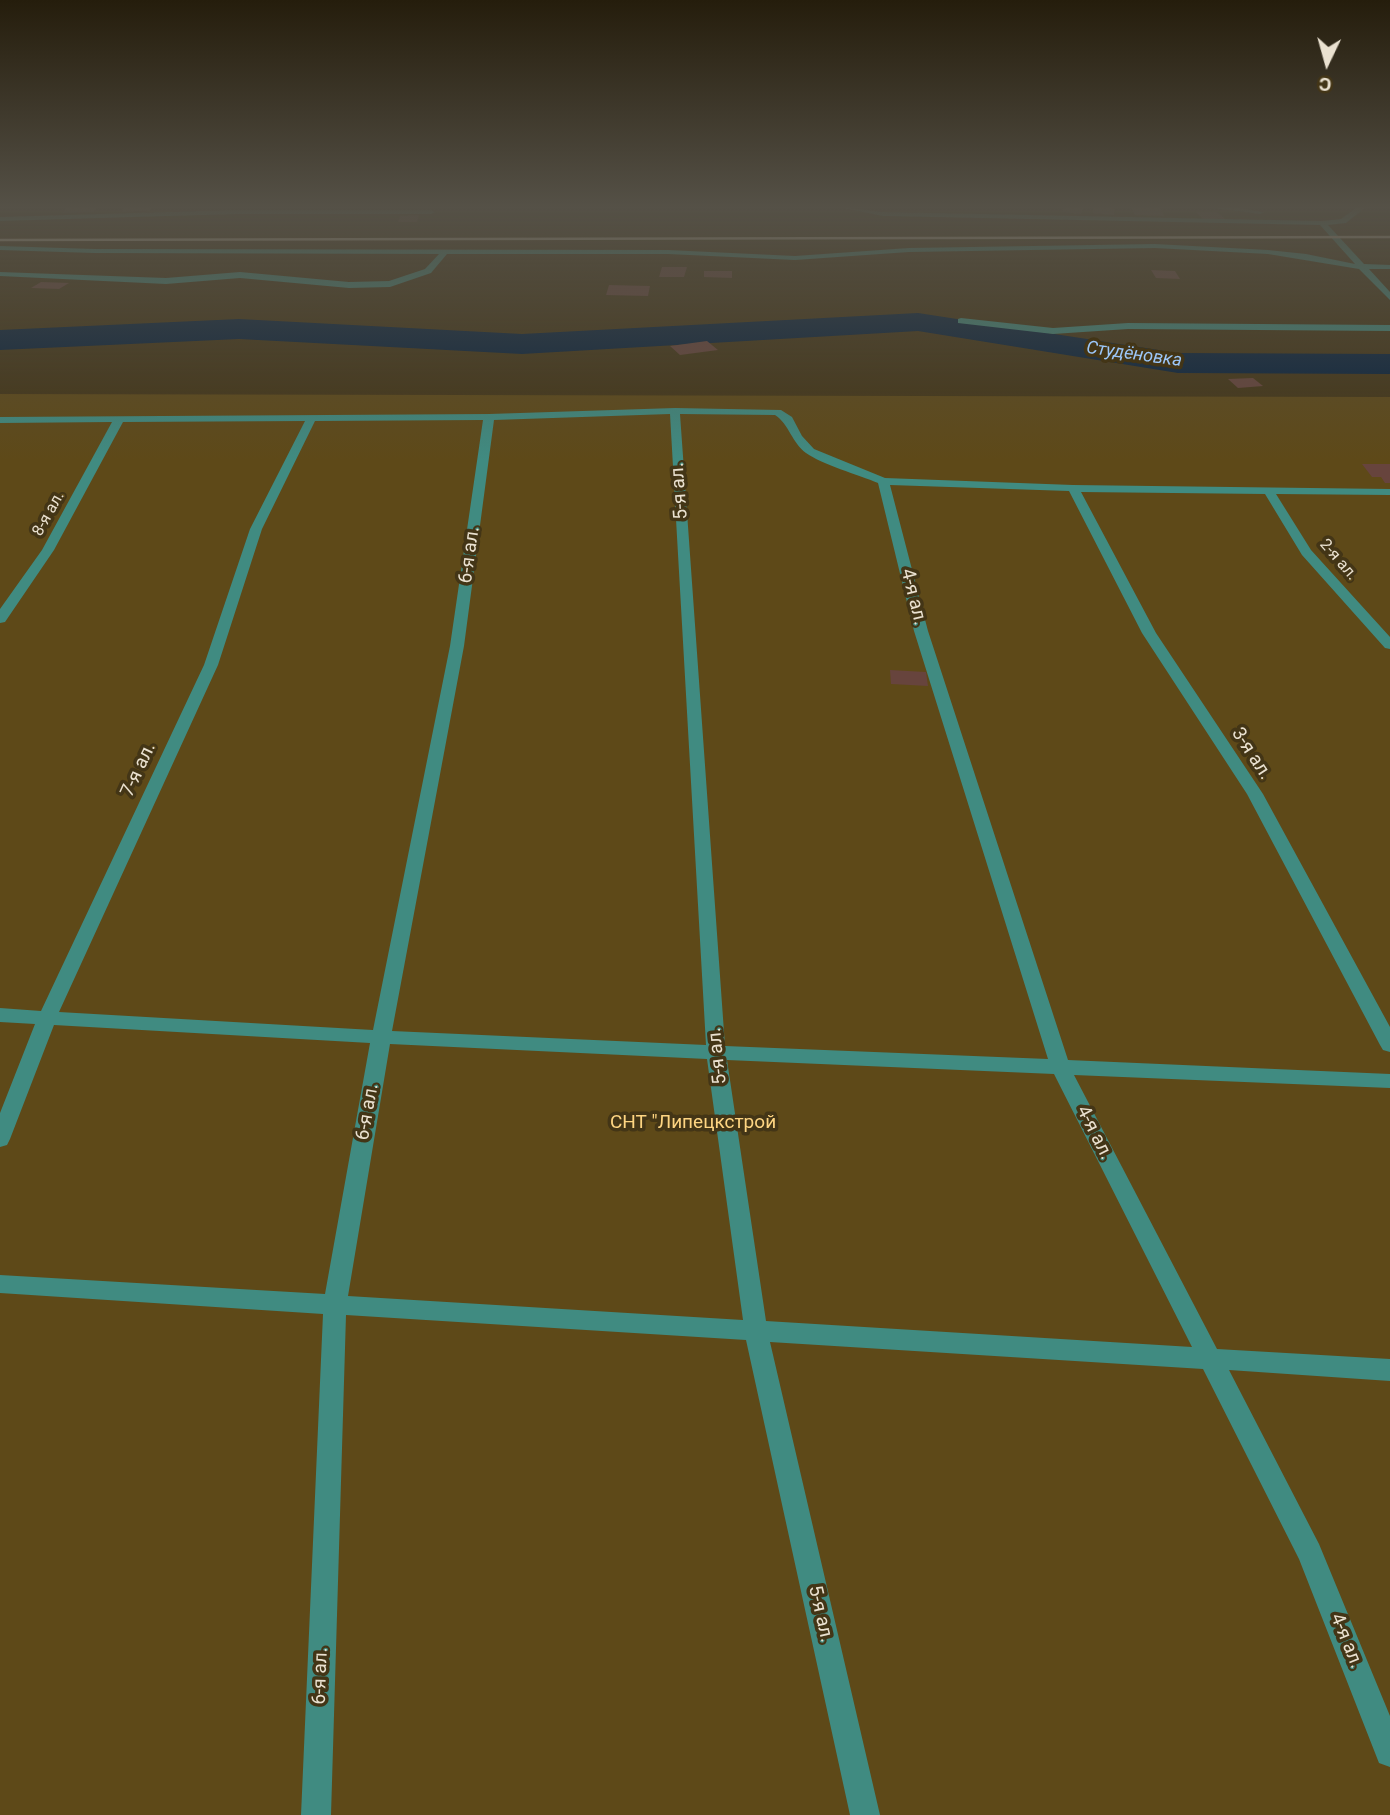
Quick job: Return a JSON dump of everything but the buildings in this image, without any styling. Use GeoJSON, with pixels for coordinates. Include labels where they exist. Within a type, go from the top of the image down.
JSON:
{"type":"FeatureCollection","features":[{"type":"Feature","properties":{"kind":"street"},"geometry":{"type":"LineString","coordinates":[[961,321],[1053,331],[1128,326],[1390,328]]}},
{"type":"Feature","properties":{"kind":"street"},"geometry":{"type":"LineString","coordinates":[[0,420],[311,419],[675,411],[777,412],[788,419],[797,437],[810,451],[883,481],[1073,488],[1390,492]]}},
{"type":"Feature","properties":{"kind":"street","name":"5-я ал."},"geometry":{"type":"LineString","coordinates":[[675,411],[716,1052],[756,1331],[864,1815]]}},
{"type":"Feature","properties":{"kind":"street","name":"6-я ал."},"geometry":{"type":"LineString","coordinates":[[316,1815],[335,1305],[381,1037],[457,646],[489,417]]}},
{"type":"Feature","properties":{"kind":"street","name":"7-я ал."},"geometry":{"type":"LineString","coordinates":[[0,1139],[47,1018],[211,665],[256,529],[311,419]]}},
{"type":"Feature","properties":{"kind":"street","name":"8-я ал."},"geometry":{"type":"LineString","coordinates":[[0,619],[48,550],[119,420]]}},
{"type":"Feature","properties":{"kind":"street","name":"4-я ал."},"geometry":{"type":"LineString","coordinates":[[883,481],[921,631],[1060,1067],[1310,1553],[1390,1752]]}},
{"type":"Feature","properties":{"kind":"street","name":"3-я ал."},"geometry":{"type":"LineString","coordinates":[[1073,488],[1149,633],[1255,794],[1390,1045]]}},
{"type":"Feature","properties":{"kind":"street","name":"2-я ал."},"geometry":{"type":"LineString","coordinates":[[1268,490],[1306,552],[1390,645]]}},
{"type":"Feature","properties":{"kind":"street"},"geometry":{"type":"LineString","coordinates":[[0,1015],[381,1037],[1390,1082]]}},
{"type":"Feature","properties":{"kind":"street"},"geometry":{"type":"LineString","coordinates":[[0,1284],[1390,1370]]}},
{"type":"Feature","properties":{"kind":"green space","name":"СНТ \"Липецкстрой"},"geometry":{"type":"Polygon","coordinates":[[[0,394],[1390,397],[1390,1815],[0,1815],[0,394]]]}},
{"type":"Feature","properties":{"kind":"waterway","name":"Студёновка"},"geometry":{"type":"LineString","coordinates":[[0,340],[239,329],[522,344],[918,322],[1178,363],[1390,364]]}}]}
